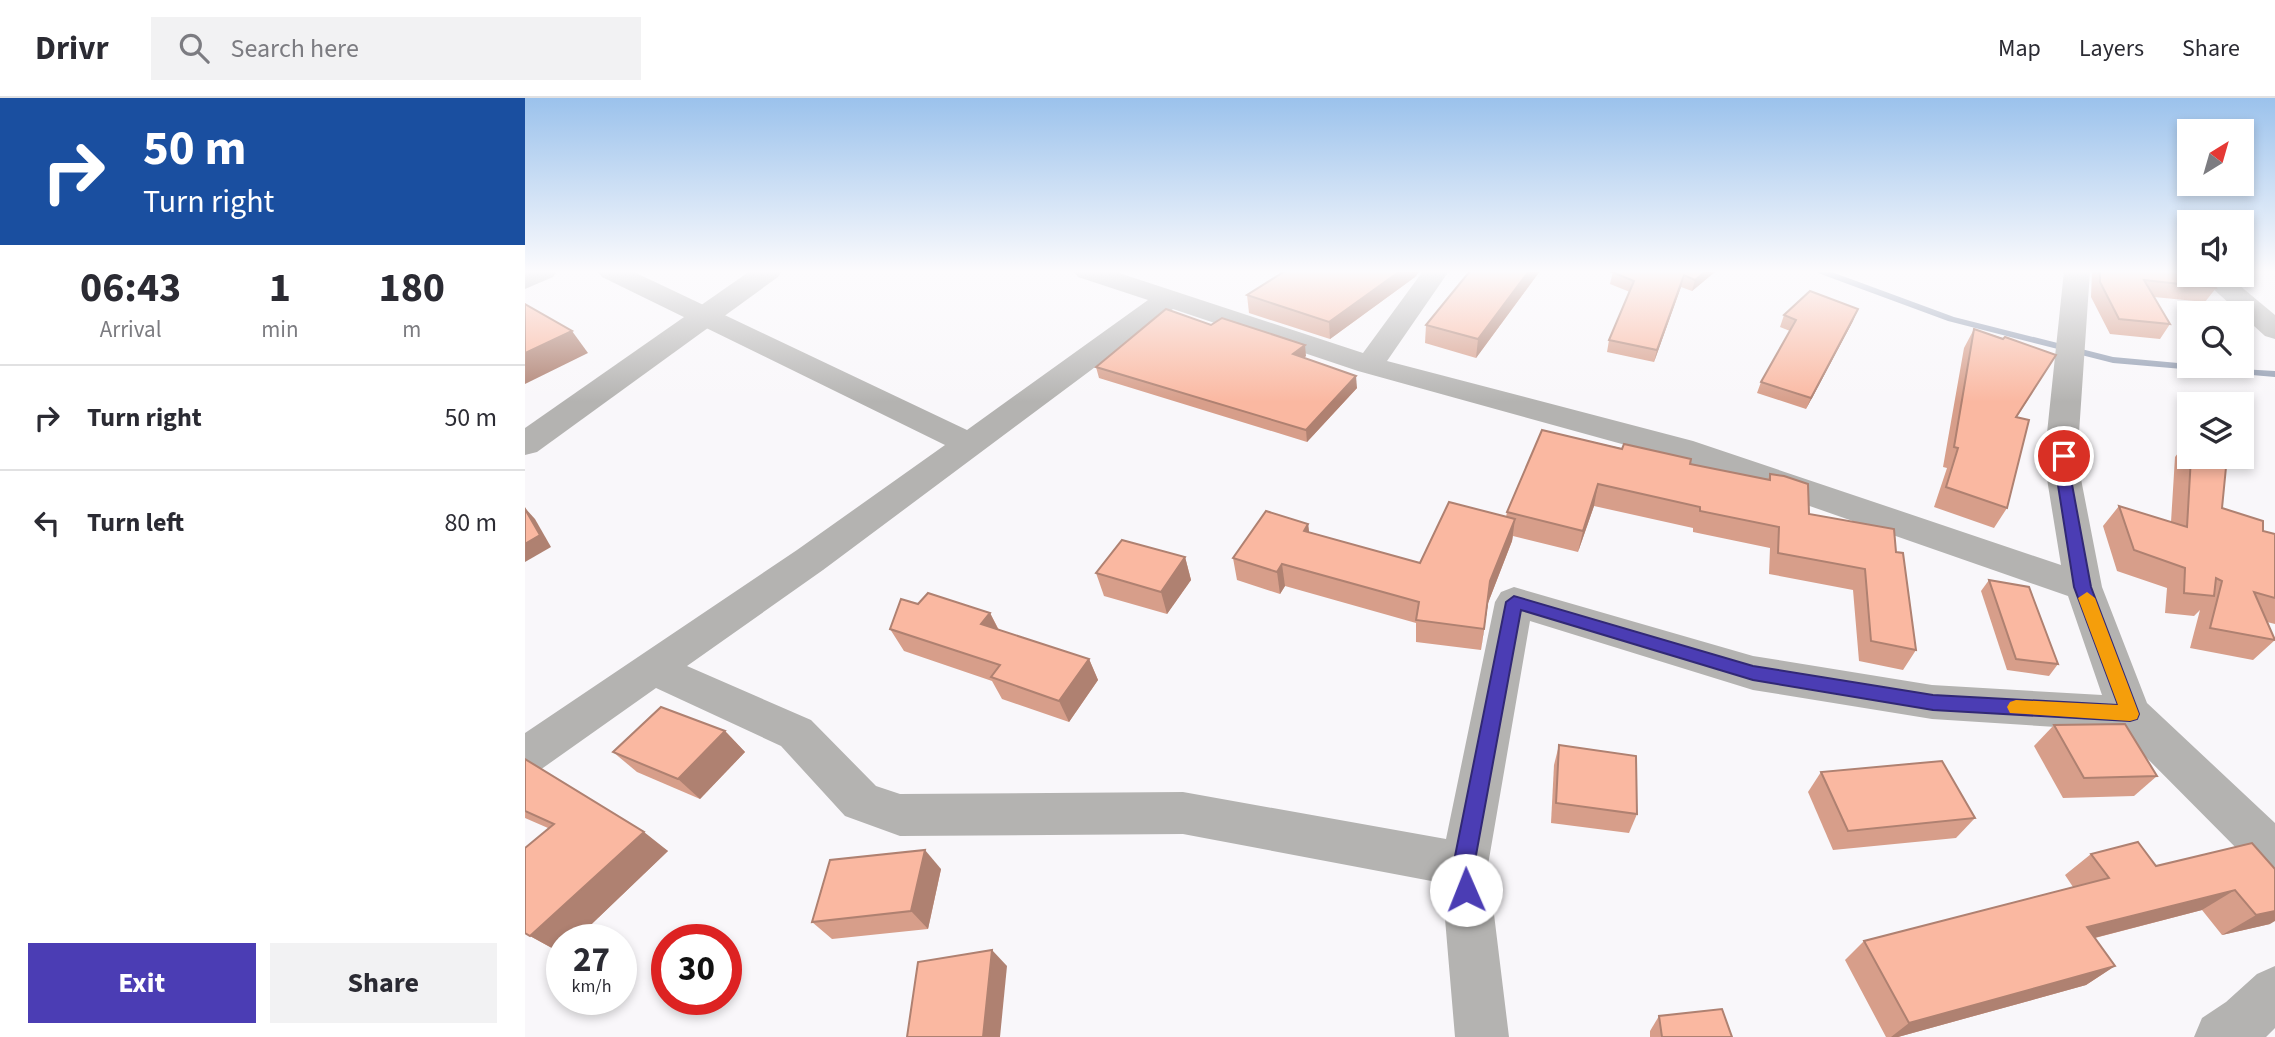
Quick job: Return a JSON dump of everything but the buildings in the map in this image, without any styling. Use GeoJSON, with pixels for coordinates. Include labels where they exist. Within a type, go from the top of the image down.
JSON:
{"type":"FeatureCollection","features":[{"type":"Feature","properties":{"kind":"street"},"geometry":{"type":"LineString","coordinates":[[700,315],[970,444]]}},
{"type":"Feature","properties":{"kind":"street"},"geometry":{"type":"LineString","coordinates":[[525,444],[706,315]]}},
{"type":"Feature","properties":{"kind":"street"},"geometry":{"type":"LineString","coordinates":[[525,757],[810,560],[1146,315]]}},
{"type":"Feature","properties":{"kind":"street"},"geometry":{"type":"LineString","coordinates":[[1216,315],[1369,365],[1681,449],[2083,587]]}},
{"type":"Feature","properties":{"kind":"street"},"geometry":{"type":"LineString","coordinates":[[1369,365],[1405,315]]}},
{"type":"Feature","properties":{"kind":"street"},"geometry":{"type":"LineString","coordinates":[[2073,315],[2063,433],[2064,479],[2083,587],[2130,714],[2275,854]]}},
{"type":"Feature","properties":{"kind":"street"},"geometry":{"type":"LineString","coordinates":[[2257,315],[2275,330]]}},
{"type":"Feature","properties":{"kind":"street"},"geometry":{"type":"LineString","coordinates":[[1482,1037],[1464,866],[1514,602],[1753,673],[1933,702],[2130,714]]}},
{"type":"Feature","properties":{"kind":"street"},"geometry":{"type":"LineString","coordinates":[[652,668],[796,733],[861,802],[900,815],[1182,813],[1464,866]]}},
{"type":"Feature","properties":{"kind":"street"},"geometry":{"type":"LineString","coordinates":[[2221,1037],[2245,1021],[2275,992]]}},
{"type":"Feature","properties":{"kind":"waterway"},"geometry":{"type":"LineString","coordinates":[[1940,315],[2113,360],[2275,374]]}},
{"type":"Feature","properties":{"kind":"slow traffic"},"geometry":{"type":"LineString","coordinates":[[2016,707],[2130,714],[2087,598]]}},
{"type":"Feature","properties":{"kind":"route"},"geometry":{"type":"LineString","coordinates":[[1466,890],[1464,866],[1514,602],[1753,673],[1933,702],[2130,714],[2083,587],[2064,479],[2064,456]]}}]}
